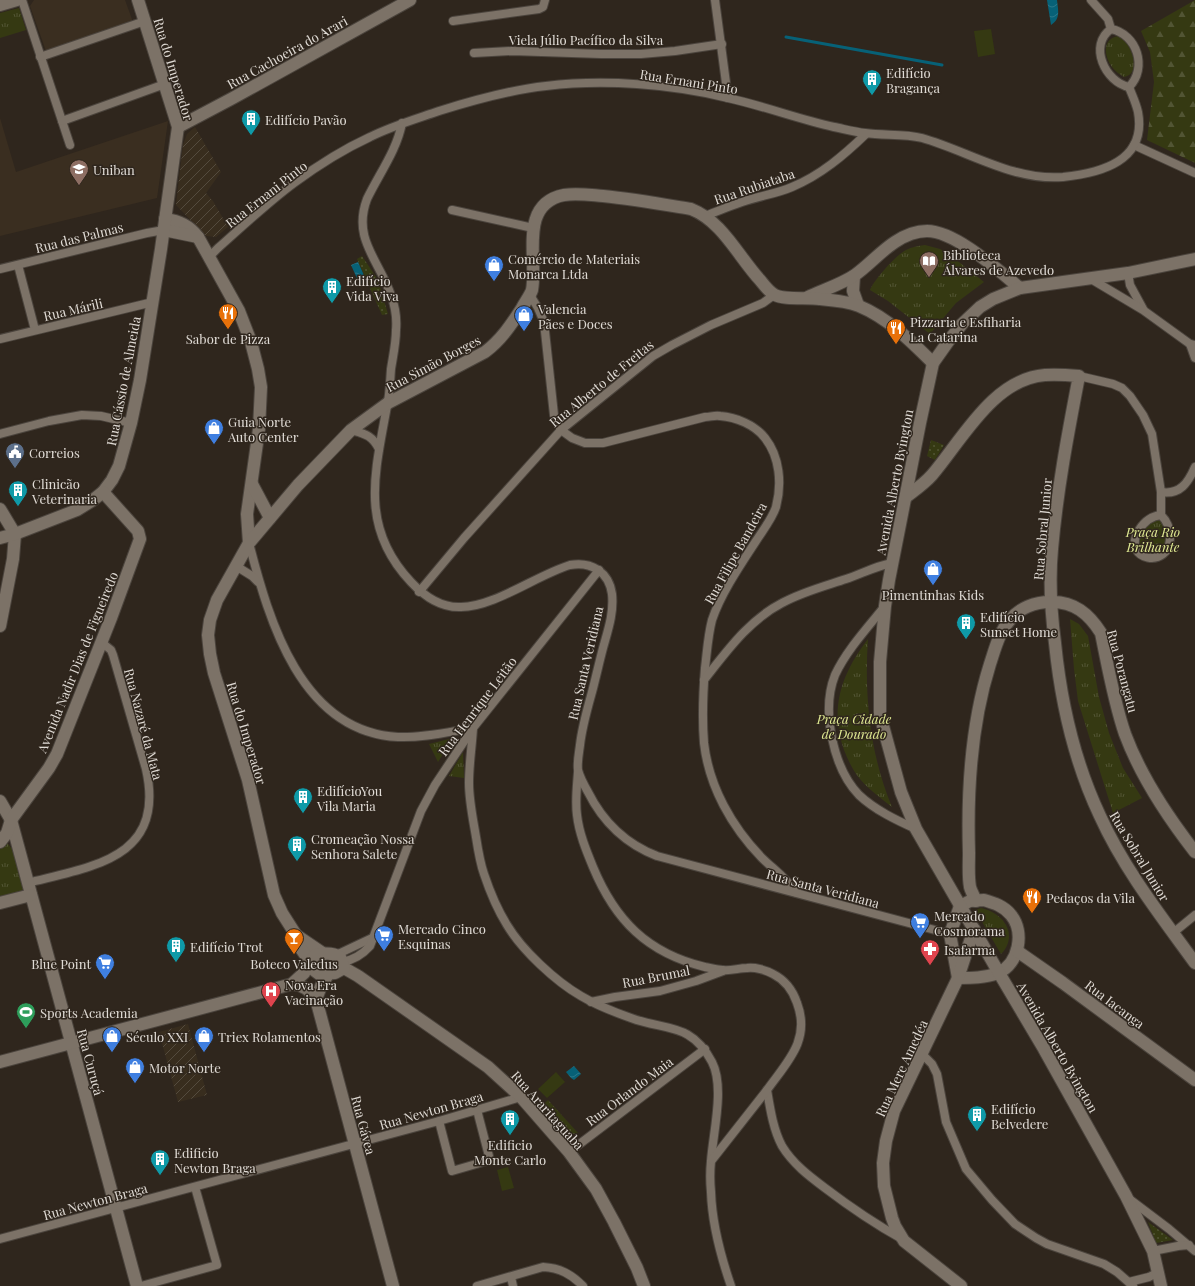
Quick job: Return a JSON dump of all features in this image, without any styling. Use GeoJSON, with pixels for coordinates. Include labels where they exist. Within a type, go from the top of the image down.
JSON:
{"type":"FeatureCollection","features":[{"type":"Feature","properties":{"kind":"street"},"geometry":{"type":"LineString","coordinates":[[0,5],[17,0]]}},
{"type":"Feature","properties":{"kind":"street"},"geometry":{"type":"LineString","coordinates":[[22,0],[70,145]]}},
{"type":"Feature","properties":{"kind":"street","name":"Rua do Imperador"},"geometry":{"type":"LineString","coordinates":[[138,0],[178,127],[165,225]]}},
{"type":"Feature","properties":{"kind":"street","name":"Rua Cachoeira do Arari"},"geometry":{"type":"LineString","coordinates":[[178,127],[410,0]]}},
{"type":"Feature","properties":{"kind":"street"},"geometry":{"type":"LineString","coordinates":[[453,21],[539,9],[543,6],[545,0]]}},
{"type":"Feature","properties":{"kind":"street"},"geometry":{"type":"LineString","coordinates":[[715,0],[728,98]]}},
{"type":"Feature","properties":{"kind":"street"},"geometry":{"type":"LineString","coordinates":[[1091,0],[1108,19],[1111,28],[1130,38],[1138,54],[1138,71],[1135,80],[1129,87],[1119,83],[1110,76],[1101,60],[1099,50],[1104,35],[1111,28]]}},
{"type":"Feature","properties":{"kind":"street"},"geometry":{"type":"LineString","coordinates":[[40,57],[145,21]]}},
{"type":"Feature","properties":{"kind":"street","name":"Viela Júlio Pacífico da Silva"},"geometry":{"type":"LineString","coordinates":[[474,53],[512,50],[601,54],[640,54],[675,51],[722,44]]}},
{"type":"Feature","properties":{"kind":"street","name":"Rua Ernani Pinto"},"geometry":{"type":"LineString","coordinates":[[209,257],[294,183],[339,154],[371,136],[402,123],[489,96],[516,90],[562,84],[613,83],[690,91],[728,98],[808,121],[866,134],[894,134],[939,143],[1013,172],[1062,177],[1099,171],[1110,167],[1119,162],[1134,144],[1138,135],[1138,113],[1129,87]]}},
{"type":"Feature","properties":{"kind":"street"},"geometry":{"type":"LineString","coordinates":[[62,121],[165,84]]}},
{"type":"Feature","properties":{"kind":"street"},"geometry":{"type":"LineString","coordinates":[[402,123],[395,146],[367,198],[363,212],[363,231],[365,241],[392,295],[396,312],[396,330],[388,403],[379,449],[374,497],[379,530],[384,544],[400,571],[419,592],[442,604],[460,607],[466,607],[497,598],[570,565],[580,563],[590,565],[599,570]]}},
{"type":"Feature","properties":{"kind":"street","name":"Rua Rubiataba"},"geometry":{"type":"LineString","coordinates":[[705,216],[737,204],[784,190],[803,182],[822,171],[844,155],[866,134]]}},
{"type":"Feature","properties":{"kind":"street"},"geometry":{"type":"LineString","coordinates":[[1134,144],[1195,173]]}},
{"type":"Feature","properties":{"kind":"street","name":"Rua Simão Borges"},"geometry":{"type":"LineString","coordinates":[[270,518],[298,484],[351,430],[388,403],[485,352],[491,348],[511,326],[530,295],[532,284],[531,253],[533,228],[538,215],[548,203],[556,198],[572,195],[587,195],[641,201],[691,209],[705,216],[726,238],[748,268],[774,295]]}},
{"type":"Feature","properties":{"kind":"street"},"geometry":{"type":"LineString","coordinates":[[452,210],[533,228]]}},
{"type":"Feature","properties":{"kind":"street"},"geometry":{"type":"LineString","coordinates":[[165,225],[183,224],[189,227],[198,237],[238,311],[251,342],[261,387],[259,429],[247,514],[249,543],[258,582],[282,643],[296,670],[315,698],[333,714],[354,727],[375,734],[398,737],[427,736],[473,728],[469,782],[471,809],[484,873],[494,901],[507,926],[551,975],[579,996],[633,1019],[679,1030],[686,1033],[704,1049],[713,1064],[718,1078],[716,1123],[711,1161],[711,1194],[715,1228],[731,1286]]}},
{"type":"Feature","properties":{"kind":"street","name":"Rua das Palmas"},"geometry":{"type":"LineString","coordinates":[[0,269],[147,233],[165,225]]}},
{"type":"Feature","properties":{"kind":"street","name":"Rua Cássio de Almeida"},"geometry":{"type":"LineString","coordinates":[[0,538],[15,534],[77,510],[103,492],[112,480],[119,466],[131,423],[153,302],[165,225]]}},
{"type":"Feature","properties":{"kind":"street"},"geometry":{"type":"LineString","coordinates":[[808,297],[854,276],[895,242],[916,232],[927,231],[940,233],[954,239],[1001,272],[1020,288]]}},
{"type":"Feature","properties":{"kind":"street"},"geometry":{"type":"LineString","coordinates":[[774,295],[808,297],[858,305],[888,322],[911,341],[933,364],[962,324],[980,307],[992,299],[1020,288],[1128,273],[1195,259]]}},
{"type":"Feature","properties":{"kind":"street"},"geometry":{"type":"LineString","coordinates":[[18,265],[35,330]]}},
{"type":"Feature","properties":{"kind":"street"},"geometry":{"type":"LineString","coordinates":[[1128,273],[1130,285],[1143,310]]}},
{"type":"Feature","properties":{"kind":"street"},"geometry":{"type":"LineString","coordinates":[[854,276],[853,291],[858,305]]}},
{"type":"Feature","properties":{"kind":"street"},"geometry":{"type":"LineString","coordinates":[[1090,279],[1143,310],[1192,344],[1195,358]]}},
{"type":"Feature","properties":{"kind":"street"},"geometry":{"type":"LineString","coordinates":[[530,295],[544,322],[552,409],[555,420],[561,430]]}},
{"type":"Feature","properties":{"kind":"street","name":"Rua Alberto de Freitas"},"geometry":{"type":"LineString","coordinates":[[419,592],[464,538],[561,430],[653,356],[711,325],[763,303],[774,295]]}},
{"type":"Feature","properties":{"kind":"street","name":"Rua Márili"},"geometry":{"type":"LineString","coordinates":[[0,339],[153,302]]}},
{"type":"Feature","properties":{"kind":"street","name":"Avenida Alberto Byington"},"geometry":{"type":"LineString","coordinates":[[933,364],[892,563],[885,606],[880,662],[880,715],[901,792],[916,829],[998,973],[1044,1049],[1126,1196],[1152,1250],[1161,1286]]}},
{"type":"Feature","properties":{"kind":"street"},"geometry":{"type":"LineString","coordinates":[[906,497],[930,477],[985,408],[1004,391],[1034,377],[1045,375],[1079,376],[1113,384],[1122,388],[1130,396],[1143,415],[1152,434],[1161,492],[1161,515],[1169,527],[1170,545],[1160,556],[1145,558],[1141,556],[1135,547],[1135,538],[1141,527],[1150,518],[1161,515]]}},
{"type":"Feature","properties":{"kind":"street","name":"Rua Sobral Junior"},"geometry":{"type":"LineString","coordinates":[[1079,376],[1061,471],[1052,550],[1051,602],[1058,677],[1067,720],[1076,752],[1087,786],[1100,816],[1119,853],[1160,916],[1195,963]]}},
{"type":"Feature","properties":{"kind":"street"},"geometry":{"type":"LineString","coordinates":[[0,434],[49,421],[82,415],[102,416],[131,423]]}},
{"type":"Feature","properties":{"kind":"street","name":"Rua Filipe Bandeira"},"geometry":{"type":"LineString","coordinates":[[561,430],[572,438],[585,443],[603,443],[705,417],[719,415],[734,418],[755,428],[770,444],[779,474],[779,490],[775,508],[767,524],[739,567],[712,619],[708,638],[704,680],[704,745],[711,774],[722,801],[736,826],[751,846],[765,861],[790,883],[795,892]]}},
{"type":"Feature","properties":{"kind":"street"},"geometry":{"type":"LineString","coordinates":[[351,430],[365,433],[376,443],[379,449]]}},
{"type":"Feature","properties":{"kind":"street"},"geometry":{"type":"LineString","coordinates":[[1161,492],[1175,492],[1185,484],[1195,467]]}},
{"type":"Feature","properties":{"kind":"street"},"geometry":{"type":"LineString","coordinates":[[252,484],[270,518]]}},
{"type":"Feature","properties":{"kind":"street","name":"Avenida Nadir Dias de Figueiredo"},"geometry":{"type":"LineString","coordinates":[[2,834],[49,768],[57,754],[140,538],[138,531],[103,492]]}},
{"type":"Feature","properties":{"kind":"street"},"geometry":{"type":"LineString","coordinates":[[0,509],[15,534],[13,559],[0,626]]}},
{"type":"Feature","properties":{"kind":"street","name":"Rua do Imperador"},"geometry":{"type":"LineString","coordinates":[[270,518],[249,543],[217,600],[210,620],[208,635],[210,654],[214,673],[248,780],[274,895],[282,913],[296,935],[297,943],[311,963],[314,972],[319,974],[329,973]]}},
{"type":"Feature","properties":{"kind":"street"},"geometry":{"type":"LineString","coordinates":[[704,680],[749,626],[776,606],[796,596],[878,566],[892,563]]}},
{"type":"Feature","properties":{"kind":"street"},"geometry":{"type":"LineString","coordinates":[[236,566],[252,576],[258,582]]}},
{"type":"Feature","properties":{"kind":"street","name":"Rua Henrique Leitão"},"geometry":{"type":"LineString","coordinates":[[336,960],[350,961],[365,952],[370,946],[422,811],[438,779],[473,728],[599,570]]}},
{"type":"Feature","properties":{"kind":"street","name":"Rua Santa Veridiana"},"geometry":{"type":"LineString","coordinates":[[599,570],[605,576],[612,593],[610,622],[582,728],[578,770],[592,801],[606,821],[620,835],[642,850],[670,860],[950,934]]}},
{"type":"Feature","properties":{"kind":"street","name":"Rua Porangatu"},"geometry":{"type":"LineString","coordinates":[[976,901],[970,886],[968,819],[974,741],[985,679],[999,638],[1010,619],[1019,611],[1039,602],[1062,602],[1079,609],[1086,614],[1101,633],[1115,703],[1126,736],[1141,769],[1164,811],[1195,852]]}},
{"type":"Feature","properties":{"kind":"street","name":"Avenida Alberto Byington"},"geometry":{"type":"LineString","coordinates":[[885,606],[850,649],[835,675],[830,693],[829,708],[831,733],[842,770],[859,794],[869,803],[892,818],[916,829]]}},
{"type":"Feature","properties":{"kind":"street","name":"Rua Nazaré da Mata"},"geometry":{"type":"LineString","coordinates":[[29,889],[106,862],[121,853],[133,842],[141,831],[146,820],[150,801],[146,769],[113,655],[111,650],[101,642]]}},
{"type":"Feature","properties":{"kind":"street"},"geometry":{"type":"LineString","coordinates":[[578,770],[576,815],[581,836],[601,886],[613,906],[626,923],[656,949],[703,966],[724,970],[747,968],[759,969],[772,973],[790,988],[800,1010],[802,1034],[798,1046],[767,1090],[711,1161]]}},
{"type":"Feature","properties":{"kind":"street","name":"Rua Curuçá"},"geometry":{"type":"LineString","coordinates":[[0,801],[11,820],[136,1286]]}},
{"type":"Feature","properties":{"kind":"street"},"geometry":{"type":"LineString","coordinates":[[2,834],[19,852]]}},
{"type":"Feature","properties":{"kind":"street"},"geometry":{"type":"LineString","coordinates":[[950,889],[959,891],[970,886]]}},
{"type":"Feature","properties":{"kind":"street"},"geometry":{"type":"LineString","coordinates":[[0,903],[29,889]]}},
{"type":"Feature","properties":{"kind":"street"},"geometry":{"type":"LineString","coordinates":[[984,900],[997,904],[1012,916],[1016,924],[1019,937],[1017,950],[1010,963],[998,973],[985,976],[958,978],[950,934],[960,906],[970,901],[976,901],[984,900]]}},
{"type":"Feature","properties":{"kind":"street"},"geometry":{"type":"LineString","coordinates":[[1173,933],[1195,915]]}},
{"type":"Feature","properties":{"kind":"street","name":"Rua Mere Amedéa"},"geometry":{"type":"LineString","coordinates":[[961,1286],[904,1241],[892,1218],[884,1186],[883,1163],[886,1141],[894,1112],[958,978],[974,929]]}},
{"type":"Feature","properties":{"kind":"street","name":"Rua do Imperador"},"geometry":{"type":"LineString","coordinates":[[296,935],[336,960]]}},
{"type":"Feature","properties":{"kind":"street","name":"Rua Iacanga"},"geometry":{"type":"LineString","coordinates":[[1017,950],[1195,1080]]}},
{"type":"Feature","properties":{"kind":"street"},"geometry":{"type":"LineString","coordinates":[[0,1062],[292,984],[301,977],[315,955],[336,960],[335,973],[329,973],[322,984],[316,999]]}},
{"type":"Feature","properties":{"kind":"street","name":"Rua Araritaguaba"},"geometry":{"type":"LineString","coordinates":[[336,960],[488,1067],[521,1097],[569,1152],[596,1189],[637,1268],[644,1286]]}},
{"type":"Feature","properties":{"kind":"street","name":"Rua Brumal"},"geometry":{"type":"LineString","coordinates":[[591,1002],[615,996],[660,991],[696,981],[724,970]]}},
{"type":"Feature","properties":{"kind":"street"},"geometry":{"type":"LineString","coordinates":[[292,984],[305,987],[316,999]]}},
{"type":"Feature","properties":{"kind":"street","name":"Rua Gávea"},"geometry":{"type":"LineString","coordinates":[[316,999],[393,1286]]}},
{"type":"Feature","properties":{"kind":"street","name":"Rua Orlando Maia"},"geometry":{"type":"LineString","coordinates":[[569,1152],[704,1049]]}},
{"type":"Feature","properties":{"kind":"street"},"geometry":{"type":"LineString","coordinates":[[922,1054],[932,1064],[937,1074],[946,1122],[966,1169],[992,1200],[1015,1224],[1047,1244],[1104,1264],[1117,1272],[1131,1284],[1158,1272]]}},
{"type":"Feature","properties":{"kind":"street"},"geometry":{"type":"LineString","coordinates":[[767,1090],[776,1131],[782,1145],[792,1159],[806,1174],[845,1204],[904,1241]]}},
{"type":"Feature","properties":{"kind":"street","name":"Rua Newton Braga"},"geometry":{"type":"LineString","coordinates":[[0,1239],[439,1121],[521,1097]]}},
{"type":"Feature","properties":{"kind":"street"},"geometry":{"type":"LineString","coordinates":[[439,1121],[452,1171],[490,1160],[477,1110]]}},
{"type":"Feature","properties":{"kind":"street"},"geometry":{"type":"LineString","coordinates":[[141,1286],[217,1265],[195,1187]]}},
{"type":"Feature","properties":{"kind":"street"},"geometry":{"type":"LineString","coordinates":[[1126,1196],[1192,1248]]}},
{"type":"Feature","properties":{"kind":"street"},"geometry":{"type":"LineString","coordinates":[[1152,1250],[1178,1246],[1192,1248]]}},
{"type":"Feature","properties":{"kind":"street"},"geometry":{"type":"LineString","coordinates":[[477,1286],[543,1267],[554,1268],[573,1277],[583,1286]]}},
{"type":"Feature","properties":{"kind":"street"},"geometry":{"type":"LineString","coordinates":[[511,1276],[513,1286]]}},
{"type":"Feature","properties":{"kind":"shaded area"},"geometry":{"type":"Polygon","coordinates":[[[34,0],[125,0],[133,22],[46,51],[30,6],[34,0]]]}},
{"type":"Feature","properties":{"kind":"shaded area","name":"Uniban"},"geometry":{"type":"Polygon","coordinates":[[[0,118],[16,172],[168,121],[157,198],[0,236],[0,118]]]}},
{"type":"Feature","properties":{"kind":"shaded area"},"geometry":{"type":"Polygon","coordinates":[[[195,127],[221,172],[206,193],[213,201],[228,227],[216,237],[206,236],[176,205],[183,145],[187,134],[195,127]]]}},
{"type":"Feature","properties":{"kind":"shaded area"},"geometry":{"type":"Polygon","coordinates":[[[188,1024],[207,1095],[178,1102],[159,1032],[188,1024]]]}},
{"type":"Feature","properties":{"kind":"green space"},"geometry":{"type":"Polygon","coordinates":[[[1195,0],[1195,163],[1147,140],[1154,82],[1150,52],[1141,31],[1195,0]]]}},
{"type":"Feature","properties":{"kind":"green space"},"geometry":{"type":"Polygon","coordinates":[[[19,8],[26,30],[0,38],[0,13],[19,8]]]}},
{"type":"Feature","properties":{"kind":"green space"},"geometry":{"type":"Polygon","coordinates":[[[991,29],[995,54],[978,57],[974,31],[991,29]]]}},
{"type":"Feature","properties":{"kind":"green space"},"geometry":{"type":"Polygon","coordinates":[[[1118,36],[1127,44],[1133,57],[1133,70],[1130,75],[1124,77],[1109,63],[1106,53],[1107,44],[1109,41],[1118,36]]]}},
{"type":"Feature","properties":{"kind":"green space"},"geometry":{"type":"Polygon","coordinates":[[[925,245],[940,249],[949,254],[984,282],[956,303],[930,334],[888,301],[870,290],[891,262],[902,253],[911,248],[925,245]]]}},
{"type":"Feature","properties":{"kind":"green space"},"geometry":{"type":"Polygon","coordinates":[[[362,256],[378,280],[388,314],[382,315],[357,259],[362,256]]]}},
{"type":"Feature","properties":{"kind":"green space"},"geometry":{"type":"Polygon","coordinates":[[[931,440],[944,445],[935,460],[927,456],[931,440]]]}},
{"type":"Feature","properties":{"kind":"green space","name":"Praça Rio Brilhante"},"geometry":{"type":"Polygon","coordinates":[[[1159,519],[1162,520],[1167,532],[1165,545],[1156,554],[1146,554],[1139,549],[1137,537],[1149,522],[1159,519]]]}},
{"type":"Feature","properties":{"kind":"green space"},"geometry":{"type":"Polygon","coordinates":[[[1070,619],[1079,624],[1088,636],[1099,697],[1109,733],[1123,768],[1142,798],[1113,813],[1078,701],[1070,619]]]}},
{"type":"Feature","properties":{"kind":"green space","name":"Praça Cidade de Dourado"},"geometry":{"type":"Polygon","coordinates":[[[868,639],[867,682],[870,724],[878,767],[892,807],[857,776],[844,750],[840,735],[838,705],[845,678],[851,665],[868,639]]]}},
{"type":"Feature","properties":{"kind":"green space"},"geometry":{"type":"Polygon","coordinates":[[[453,738],[438,762],[429,744],[453,738]]]}},
{"type":"Feature","properties":{"kind":"green space"},"geometry":{"type":"Polygon","coordinates":[[[463,752],[464,778],[449,776],[463,752]]]}},
{"type":"Feature","properties":{"kind":"green space"},"geometry":{"type":"Polygon","coordinates":[[[0,835],[14,851],[25,892],[0,899],[0,835]]]}},
{"type":"Feature","properties":{"kind":"green space"},"geometry":{"type":"Polygon","coordinates":[[[981,908],[996,915],[1002,920],[1009,932],[1009,940],[1001,954],[975,910],[981,908]]]}},
{"type":"Feature","properties":{"kind":"green space"},"geometry":{"type":"Polygon","coordinates":[[[331,960],[335,963],[332,969],[320,968],[317,965],[318,962],[331,960]]]}},
{"type":"Feature","properties":{"kind":"green space"},"geometry":{"type":"Polygon","coordinates":[[[556,1072],[565,1082],[547,1098],[538,1089],[556,1072]]]}},
{"type":"Feature","properties":{"kind":"green space"},"geometry":{"type":"Polygon","coordinates":[[[548,1100],[578,1133],[569,1133],[544,1104],[548,1100]]]}},
{"type":"Feature","properties":{"kind":"green space"},"geometry":{"type":"Polygon","coordinates":[[[508,1167],[514,1188],[502,1191],[497,1170],[508,1167]]]}},
{"type":"Feature","properties":{"kind":"green space"},"geometry":{"type":"Polygon","coordinates":[[[1148,1222],[1173,1240],[1156,1243],[1148,1222]]]}},
{"type":"Feature","properties":{"kind":"water"},"geometry":{"type":"Polygon","coordinates":[[[1047,0],[1057,0],[1058,17],[1051,25],[1047,0]]]}},
{"type":"Feature","properties":{"kind":"water"},"geometry":{"type":"Polygon","coordinates":[[[358,262],[367,282],[360,285],[351,265],[358,262]]]}},
{"type":"Feature","properties":{"kind":"water"},"geometry":{"type":"Polygon","coordinates":[[[574,1066],[581,1074],[574,1080],[566,1072],[574,1066]]]}},
{"type":"Feature","properties":{"kind":"waterway"},"geometry":{"type":"LineString","coordinates":[[786,37],[942,65]]}},
{"type":"Feature","properties":{"kind":"place","name":"Edifício Bragança"},"geometry":{"type":"Point","coordinates":[872,96]}},
{"type":"Feature","properties":{"kind":"place","name":"Edifício Pavão"},"geometry":{"type":"Point","coordinates":[251,136]}},
{"type":"Feature","properties":{"kind":"place","name":"Uniban"},"geometry":{"type":"Point","coordinates":[79,186]}},
{"type":"Feature","properties":{"kind":"place","name":"Biblioteca Álvares de Azevedo"},"geometry":{"type":"Point","coordinates":[929,278]}},
{"type":"Feature","properties":{"kind":"place","name":"Comércio de Materiais Monarca Ltda"},"geometry":{"type":"Point","coordinates":[494,282]}},
{"type":"Feature","properties":{"kind":"place","name":"Edifício Vida Viva"},"geometry":{"type":"Point","coordinates":[332,304]}},
{"type":"Feature","properties":{"kind":"place","name":"Sabor de Pizza"},"geometry":{"type":"Point","coordinates":[228,330]}},
{"type":"Feature","properties":{"kind":"place","name":"Valencia Pães e Doces"},"geometry":{"type":"Point","coordinates":[524,332]}},
{"type":"Feature","properties":{"kind":"place","name":"Pizzaria e Esfiharia La Catarina"},"geometry":{"type":"Point","coordinates":[896,345]}},
{"type":"Feature","properties":{"kind":"place","name":"Guia Norte Auto Center"},"geometry":{"type":"Point","coordinates":[214,445]}},
{"type":"Feature","properties":{"kind":"place","name":"Correios"},"geometry":{"type":"Point","coordinates":[15,469]}},
{"type":"Feature","properties":{"kind":"place","name":"Clinicão Veterinaria"},"geometry":{"type":"Point","coordinates":[18,507]}},
{"type":"Feature","properties":{"kind":"place","name":"Pimentinhas Kids"},"geometry":{"type":"Point","coordinates":[933,586]}},
{"type":"Feature","properties":{"kind":"place","name":"Edifício Sunset Home"},"geometry":{"type":"Point","coordinates":[966,640]}},
{"type":"Feature","properties":{"kind":"place","name":"EdifícioYou Vila Maria"},"geometry":{"type":"Point","coordinates":[303,814]}},
{"type":"Feature","properties":{"kind":"place","name":"Cromeação Nossa Senhora Salete"},"geometry":{"type":"Point","coordinates":[297,862]}},
{"type":"Feature","properties":{"kind":"place","name":"Pedaços da Vila"},"geometry":{"type":"Point","coordinates":[1032,914]}},
{"type":"Feature","properties":{"kind":"place","name":"Mercado Cosmorama"},"geometry":{"type":"Point","coordinates":[920,939]}},
{"type":"Feature","properties":{"kind":"place","name":"Mercado Cinco Esquinas"},"geometry":{"type":"Point","coordinates":[384,952]}},
{"type":"Feature","properties":{"kind":"place","name":"Boteco Valedus"},"geometry":{"type":"Point","coordinates":[294,955]}},
{"type":"Feature","properties":{"kind":"place","name":"Edifício Trot"},"geometry":{"type":"Point","coordinates":[176,963]}},
{"type":"Feature","properties":{"kind":"place","name":"Isafarma"},"geometry":{"type":"Point","coordinates":[930,966]}},
{"type":"Feature","properties":{"kind":"place","name":"Blue Point"},"geometry":{"type":"Point","coordinates":[105,980]}},
{"type":"Feature","properties":{"kind":"place","name":"Nova Era Vacinação"},"geometry":{"type":"Point","coordinates":[271,1008]}},
{"type":"Feature","properties":{"kind":"place","name":"Sports Academia"},"geometry":{"type":"Point","coordinates":[26,1029]}},
{"type":"Feature","properties":{"kind":"place","name":"Século XXI"},"geometry":{"type":"Point","coordinates":[112,1053]}},
{"type":"Feature","properties":{"kind":"place","name":"Triex Rolamentos"},"geometry":{"type":"Point","coordinates":[204,1053]}},
{"type":"Feature","properties":{"kind":"place","name":"Motor Norte"},"geometry":{"type":"Point","coordinates":[135,1084]}},
{"type":"Feature","properties":{"kind":"place","name":"Edifício Belvedere"},"geometry":{"type":"Point","coordinates":[977,1132]}},
{"type":"Feature","properties":{"kind":"place","name":"Edificio Monte Carlo"},"geometry":{"type":"Point","coordinates":[510,1136]}},
{"type":"Feature","properties":{"kind":"place","name":"Edificio Newton Braga"},"geometry":{"type":"Point","coordinates":[160,1176]}}]}
